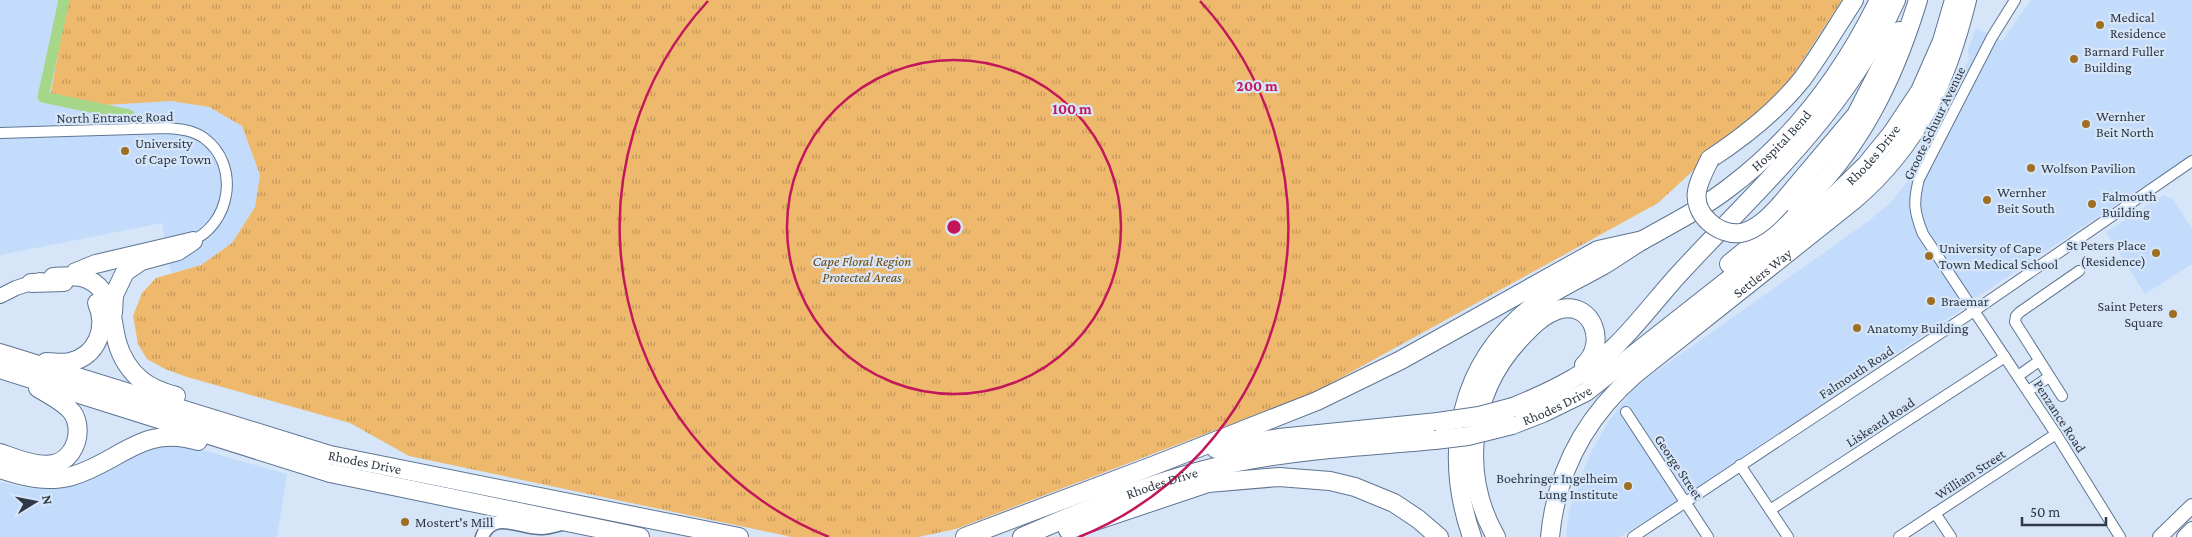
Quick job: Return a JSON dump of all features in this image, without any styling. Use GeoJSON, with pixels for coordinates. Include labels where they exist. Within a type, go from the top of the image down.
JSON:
{"type":"FeatureCollection","features":[{"type":"Feature","properties":{"kind":"highway"},"geometry":{"type":"LineString","coordinates":[[1854,0],[1803,77],[1784,99],[1762,122],[1710,159],[1696,193],[1699,209],[1710,224],[1725,232],[1741,233],[1759,225],[1781,204],[1856,115],[1917,0]]}},
{"type":"Feature","properties":{"kind":"highway","name":"Hospital Bend"},"geometry":{"type":"LineString","coordinates":[[1643,240],[1690,215],[1714,199],[1750,171],[1788,136],[1817,103],[1841,69],[1879,0]]}},
{"type":"Feature","properties":{"kind":"highway"},"geometry":{"type":"LineString","coordinates":[[1155,465],[1256,441],[1437,431],[1479,416],[1513,407],[1575,378],[1600,359],[1640,319],[1677,276],[1792,156],[1836,104],[1871,49],[1896,0]]}},
{"type":"Feature","properties":{"kind":"highway"},"geometry":{"type":"LineString","coordinates":[[1677,276],[1784,180],[1834,124],[1861,86],[1884,48],[1908,0]]}},
{"type":"Feature","properties":{"kind":"highway"},"geometry":{"type":"LineString","coordinates":[[1557,406],[1788,216],[1818,187],[1854,141],[1877,106],[1902,51],[1917,0]]}},
{"type":"Feature","properties":{"kind":"highway","name":"Rhodes Drive"},"geometry":{"type":"LineString","coordinates":[[1022,537],[1116,500],[1215,467],[1437,431],[1468,436],[1512,425],[1586,392],[1848,184],[1880,148],[1911,105],[1928,73],[1947,27],[1954,0]]}},
{"type":"Feature","properties":{"kind":"highway","name":"Settlers Way"},"geometry":{"type":"LineString","coordinates":[[1550,537],[1554,506],[1566,467],[1584,433],[1610,397],[1861,194],[1900,153],[1920,124],[1942,81],[1952,54],[1967,0]]}},
{"type":"Feature","properties":{"kind":"highway"},"geometry":{"type":"LineString","coordinates":[[113,319],[114,295],[125,272],[141,261],[178,251],[197,238]]}},
{"type":"Feature","properties":{"kind":"highway"},"geometry":{"type":"LineString","coordinates":[[1472,537],[1460,496],[1457,452],[1463,409],[1482,364],[1505,333],[1535,305],[1643,240]]}},
{"type":"Feature","properties":{"kind":"highway","name":"Rhodes Drive"},"geometry":{"type":"LineString","coordinates":[[966,537],[1317,401],[1360,382],[1598,250],[1643,240]]}},
{"type":"Feature","properties":{"kind":"highway"},"geometry":{"type":"LineString","coordinates":[[53,277],[79,276],[93,282],[104,294],[113,319],[121,352],[129,367],[141,380],[156,389],[199,404],[270,446]]}},
{"type":"Feature","properties":{"kind":"highway"},"geometry":{"type":"LineString","coordinates":[[22,368],[78,359],[96,345],[102,331],[99,306],[85,290],[65,282],[31,283]]}},
{"type":"Feature","properties":{"kind":"highway"},"geometry":{"type":"LineString","coordinates":[[1496,537],[1482,504],[1474,473],[1474,438],[1481,404],[1496,372],[1516,343],[1528,330],[1551,313],[1568,308],[1583,313],[1592,323],[1596,333],[1596,347],[1592,357],[1586,364],[1558,385]]}},
{"type":"Feature","properties":{"kind":"highway","name":"Rhodes Drive"},"geometry":{"type":"LineString","coordinates":[[1,358],[22,368],[270,446],[350,478],[640,537]]}},
{"type":"Feature","properties":{"kind":"highway"},"geometry":{"type":"LineString","coordinates":[[0,454],[27,462],[48,465],[63,460],[70,454],[77,439],[76,420],[73,413],[22,368]]}},
{"type":"Feature","properties":{"kind":"highway"},"geometry":{"type":"LineString","coordinates":[[0,469],[42,480],[71,476],[136,444],[166,436],[187,438],[224,449],[270,446]]}},
{"type":"Feature","properties":{"kind":"highway","name":"Rhodes Drive"},"geometry":{"type":"LineString","coordinates":[[270,446],[346,459],[738,537]]}},
{"type":"Feature","properties":{"kind":"highway"},"geometry":{"type":"LineString","coordinates":[[1047,537],[1208,483],[1279,477],[1321,480],[1355,487],[1394,503],[1439,537]]}},
{"type":"Feature","properties":{"kind":"main road"},"geometry":{"type":"LineString","coordinates":[[0,296],[31,283],[53,277]]}},
{"type":"Feature","properties":{"kind":"main road"},"geometry":{"type":"LineString","coordinates":[[2160,537],[2192,506]]}},
{"type":"Feature","properties":{"kind":"main road"},"geometry":{"type":"LineString","coordinates":[[2184,537],[2192,529]]}},
{"type":"Feature","properties":{"kind":"street","name":"Groote Schuur Avenue"},"geometry":{"type":"LineString","coordinates":[[1974,311],[1923,234],[1915,213],[1914,196],[1919,179],[1961,96],[1992,37],[2015,0]]}},
{"type":"Feature","properties":{"kind":"street","name":"North Entrance Road"},"geometry":{"type":"LineString","coordinates":[[0,133],[167,128],[194,133],[204,138],[214,148],[222,161],[226,175],[225,206],[218,219],[197,238],[96,270],[53,277]]}},
{"type":"Feature","properties":{"kind":"street","name":"Falmouth Road"},"geometry":{"type":"LineString","coordinates":[[1632,537],[1974,311],[2192,161]]}},
{"type":"Feature","properties":{"kind":"street"},"geometry":{"type":"LineString","coordinates":[[2062,396],[2017,328],[2015,322],[2016,316],[2079,271]]}},
{"type":"Feature","properties":{"kind":"street","name":"Penzance Road"},"geometry":{"type":"LineString","coordinates":[[1974,311],[2056,434],[2120,537]]}},
{"type":"Feature","properties":{"kind":"street","name":"Liskeard Road"},"geometry":{"type":"LineString","coordinates":[[1770,510],[2005,357]]}},
{"type":"Feature","properties":{"kind":"street"},"geometry":{"type":"LineString","coordinates":[[2018,376],[2039,361]]}},
{"type":"Feature","properties":{"kind":"street"},"geometry":{"type":"LineString","coordinates":[[2028,391],[2050,377]]}},
{"type":"Feature","properties":{"kind":"street","name":"George Street"},"geometry":{"type":"LineString","coordinates":[[1626,412],[1708,537]]}},
{"type":"Feature","properties":{"kind":"street","name":"William Street"},"geometry":{"type":"LineString","coordinates":[[1899,537],[2056,434]]}},
{"type":"Feature","properties":{"kind":"street"},"geometry":{"type":"LineString","coordinates":[[1740,465],[1788,537]]}},
{"type":"Feature","properties":{"kind":"street"},"geometry":{"type":"LineString","coordinates":[[1935,513],[1952,537]]}},
{"type":"Feature","properties":{"kind":"street"},"geometry":{"type":"LineString","coordinates":[[482,537],[488,528],[500,521],[541,529],[567,523]]}},
{"type":"Feature","properties":{"kind":"shaded area","name":"University of Cape Town"},"geometry":{"type":"Polygon","coordinates":[[[0,0],[68,0],[50,96],[105,105],[171,101],[209,107],[242,126],[260,175],[255,207],[232,243],[201,265],[171,273],[162,223],[0,255],[0,0]]]}},
{"type":"Feature","properties":{"kind":"shaded area","name":"University of Cape Town Medical School"},"geometry":{"type":"Polygon","coordinates":[[[2031,0],[2192,0],[2192,154],[1974,299],[1970,292],[1958,300],[1963,308],[1688,494],[1620,537],[1566,537],[1569,511],[1590,454],[1608,422],[1636,386],[1870,220],[1890,203],[1909,180],[1948,102],[1969,59],[1968,50],[1976,28],[2002,41],[2031,0]]]}},
{"type":"Feature","properties":{"kind":"shaded area","name":"St Peters Place (Residence)"},"geometry":{"type":"Polygon","coordinates":[[[2164,195],[2173,199],[2192,229],[2192,264],[2145,294],[2106,232],[2164,195]]]}},
{"type":"Feature","properties":{"kind":"shaded area"},"geometry":{"type":"Polygon","coordinates":[[[185,445],[287,474],[277,537],[0,537],[0,482],[28,488],[48,489],[73,485],[158,446],[185,445]]]}},
{"type":"Feature","properties":{"kind":"green space","name":"Cape Floral Region Protected Areas"},"geometry":{"type":"Polygon","coordinates":[[[68,0],[1842,0],[1787,84],[1658,203],[1315,392],[956,529],[918,537],[792,537],[409,456],[350,423],[187,377],[165,369],[147,359],[138,344],[133,316],[142,293],[156,278],[201,265],[232,243],[255,207],[260,175],[242,126],[209,107],[171,101],[105,105],[50,97],[68,0]]]}},
{"type":"Feature","properties":{"kind":"waterway"},"geometry":{"type":"LineString","coordinates":[[64,0],[43,97],[129,115]]}},
{"type":"Feature","properties":{"kind":"place","name":"Medical Residence"},"geometry":{"type":"Point","coordinates":[2100,25]}},
{"type":"Feature","properties":{"kind":"place","name":"Barnard Fuller Building"},"geometry":{"type":"Point","coordinates":[2074,59]}},
{"type":"Feature","properties":{"kind":"place","name":"Wernher Beit North"},"geometry":{"type":"Point","coordinates":[2086,124]}},
{"type":"Feature","properties":{"kind":"place","name":"University of Cape Town"},"geometry":{"type":"Point","coordinates":[125,151]}},
{"type":"Feature","properties":{"kind":"place","name":"Wolfson Pavilion"},"geometry":{"type":"Point","coordinates":[2031,168]}},
{"type":"Feature","properties":{"kind":"place","name":"Wernher Beit South"},"geometry":{"type":"Point","coordinates":[1987,200]}},
{"type":"Feature","properties":{"kind":"place","name":"Falmouth Building"},"geometry":{"type":"Point","coordinates":[2092,204]}},
{"type":"Feature","properties":{"kind":"place","name":"St Peters Place (Residence)"},"geometry":{"type":"Point","coordinates":[2156,253]}},
{"type":"Feature","properties":{"kind":"place","name":"University of Cape Town Medical School"},"geometry":{"type":"Point","coordinates":[1929,256]}},
{"type":"Feature","properties":{"kind":"place","name":"Braemar"},"geometry":{"type":"Point","coordinates":[1931,301]}},
{"type":"Feature","properties":{"kind":"place","name":"Saint Peters Square"},"geometry":{"type":"Point","coordinates":[2173,314]}},
{"type":"Feature","properties":{"kind":"place","name":"Anatomy Building"},"geometry":{"type":"Point","coordinates":[1857,328]}},
{"type":"Feature","properties":{"kind":"place","name":"Boehringer Ingelheim Lung Institute"},"geometry":{"type":"Point","coordinates":[1628,486]}},
{"type":"Feature","properties":{"kind":"place","name":"Mostert's Mill"},"geometry":{"type":"Point","coordinates":[405,522]}}]}
